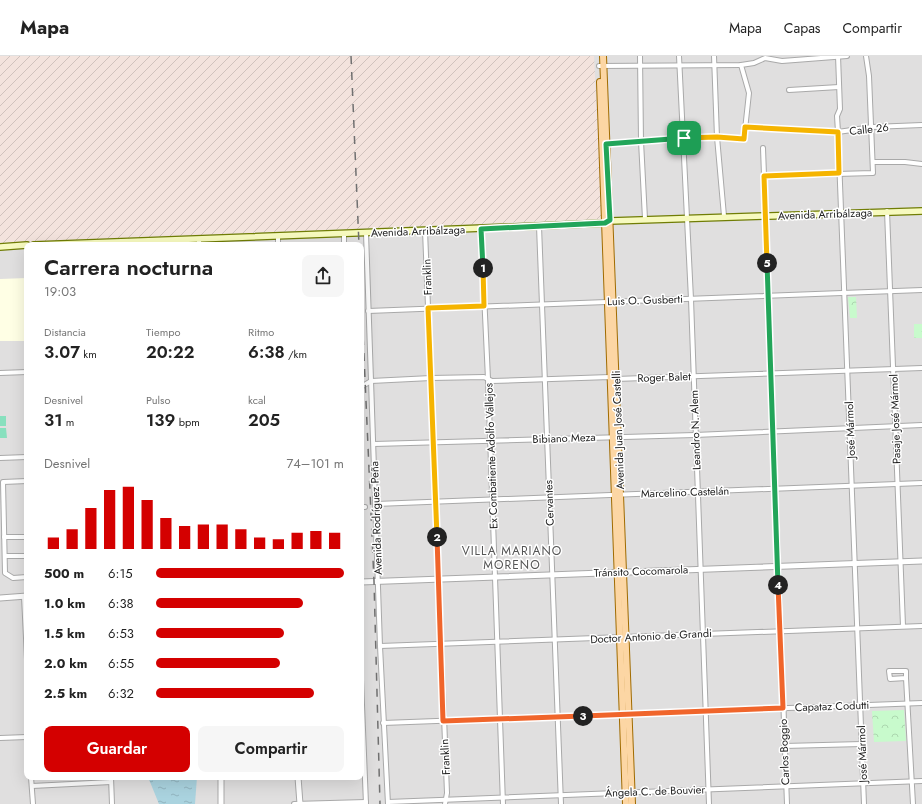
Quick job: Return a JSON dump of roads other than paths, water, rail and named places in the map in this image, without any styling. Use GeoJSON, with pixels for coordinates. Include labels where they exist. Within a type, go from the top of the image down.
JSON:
{"type":"FeatureCollection","features":[{"type":"Feature","properties":{"kind":"main road","name":"Avenida Juan José Castelli"},"geometry":{"type":"LineString","coordinates":[[599,56],[601,66],[611,301],[622,637],[626,714],[628,792],[626,804]]}},
{"type":"Feature","properties":{"kind":"main road","name":"Avenida Juan José Castelli"},"geometry":{"type":"LineString","coordinates":[[601,66],[603,56]]}},
{"type":"Feature","properties":{"kind":"main road","name":"Avenida Arribálzaga"},"geometry":{"type":"LineString","coordinates":[[199,242],[278,236],[481,229],[645,219],[922,210]]}},
{"type":"Feature","properties":{"kind":"main road"},"geometry":{"type":"LineString","coordinates":[[0,247],[24,245]]}},
{"type":"Feature","properties":{"kind":"main road","name":"Avenida Juan José Castelli"},"geometry":{"type":"LineString","coordinates":[[628,792],[632,804]]}},
{"type":"Feature","properties":{"kind":"street"},"geometry":{"type":"LineString","coordinates":[[640,56],[641,141],[645,219]]}},
{"type":"Feature","properties":{"kind":"street","name":"Leandro N. Alem"},"geometry":{"type":"LineString","coordinates":[[679,56],[688,218],[697,492],[710,804]]}},
{"type":"Feature","properties":{"kind":"street"},"geometry":{"type":"LineString","coordinates":[[714,56],[717,137],[724,216]]}},
{"type":"Feature","properties":{"kind":"street","name":"José Mármol"},"geometry":{"type":"LineString","coordinates":[[838,56],[840,109],[837,116],[853,485],[864,804]]}},
{"type":"Feature","properties":{"kind":"street"},"geometry":{"type":"LineString","coordinates":[[601,66],[641,64],[741,65],[754,63],[767,57],[782,61],[847,56]]}},
{"type":"Feature","properties":{"kind":"street"},"geometry":{"type":"LineString","coordinates":[[764,176],[873,173],[872,127],[866,56]]}},
{"type":"Feature","properties":{"kind":"street"},"geometry":{"type":"LineString","coordinates":[[604,144],[684,138],[717,137],[744,139],[748,93],[741,65]]}},
{"type":"Feature","properties":{"kind":"street"},"geometry":{"type":"LineString","coordinates":[[789,90],[839,87]]}},
{"type":"Feature","properties":{"kind":"street","name":"Calle 26"},"geometry":{"type":"LineString","coordinates":[[745,127],[838,132],[872,127],[922,125]]}},
{"type":"Feature","properties":{"kind":"street","name":"Carlos Boggio"},"geometry":{"type":"LineString","coordinates":[[763,148],[774,488],[787,804]]}},
{"type":"Feature","properties":{"kind":"street"},"geometry":{"type":"LineString","coordinates":[[873,162],[905,162],[922,164]]}},
{"type":"Feature","properties":{"kind":"street","name":"Pasaje José Mármol"},"geometry":{"type":"LineString","coordinates":[[887,211],[903,626]]}},
{"type":"Feature","properties":{"kind":"street","name":"Cervantes"},"geometry":{"type":"LineString","coordinates":[[539,226],[561,804]]}},
{"type":"Feature","properties":{"kind":"street","name":"Ex Combatiente Adolfo Vallejos"},"geometry":{"type":"LineString","coordinates":[[481,229],[488,379],[503,804]]}},
{"type":"Feature","properties":{"kind":"street","name":"Franklin"},"geometry":{"type":"LineString","coordinates":[[426,230],[432,442],[436,501],[446,793],[445,802]]}},
{"type":"Feature","properties":{"kind":"street","name":"Avenida Rodríguez Peña"},"geometry":{"type":"LineString","coordinates":[[366,233],[380,646],[388,803]]}},
{"type":"Feature","properties":{"kind":"street"},"geometry":{"type":"LineString","coordinates":[[344,234],[344,242]]}},
{"type":"Feature","properties":{"kind":"street"},"geometry":{"type":"LineString","coordinates":[[278,236],[278,242]]}},
{"type":"Feature","properties":{"kind":"street","name":"Luis O. Gusberti"},"geometry":{"type":"LineString","coordinates":[[368,311],[542,303],[922,290]]}},
{"type":"Feature","properties":{"kind":"street","name":"Roger Balet"},"geometry":{"type":"LineString","coordinates":[[364,385],[371,381],[431,378],[484,377],[492,381],[922,368]]}},
{"type":"Feature","properties":{"kind":"street"},"geometry":{"type":"LineString","coordinates":[[0,373],[24,372]]}},
{"type":"Feature","properties":{"kind":"street","name":"Bibiano Meza"},"geometry":{"type":"LineString","coordinates":[[374,444],[695,435],[922,425]]}},
{"type":"Feature","properties":{"kind":"street"},"geometry":{"type":"LineString","coordinates":[[0,458],[24,457]]}},
{"type":"Feature","properties":{"kind":"street"},"geometry":{"type":"LineString","coordinates":[[24,481],[3,482],[3,559],[5,573],[12,578],[24,577]]}},
{"type":"Feature","properties":{"kind":"street","name":"Marcelino Castelán"},"geometry":{"type":"LineString","coordinates":[[376,504],[922,483]]}},
{"type":"Feature","properties":{"kind":"street"},"geometry":{"type":"LineString","coordinates":[[4,538],[24,537]]}},
{"type":"Feature","properties":{"kind":"street"},"geometry":{"type":"LineString","coordinates":[[3,559],[24,556]]}},
{"type":"Feature","properties":{"kind":"street","name":"Tránsito Cocomarola"},"geometry":{"type":"LineString","coordinates":[[364,582],[922,561]]}},
{"type":"Feature","properties":{"kind":"street"},"geometry":{"type":"LineString","coordinates":[[0,598],[24,596]]}},
{"type":"Feature","properties":{"kind":"street","name":"Doctor Antonio de Grandi"},"geometry":{"type":"LineString","coordinates":[[380,646],[922,626]]}},
{"type":"Feature","properties":{"kind":"street"},"geometry":{"type":"LineString","coordinates":[[906,678],[913,804]]}},
{"type":"Feature","properties":{"kind":"street","name":"Capataz Codutti"},"geometry":{"type":"LineString","coordinates":[[383,723],[922,703]]}},
{"type":"Feature","properties":{"kind":"street"},"geometry":{"type":"LineString","coordinates":[[0,738],[24,737]]}},
{"type":"Feature","properties":{"kind":"street"},"geometry":{"type":"LineString","coordinates":[[784,746],[862,744]]}},
{"type":"Feature","properties":{"kind":"street"},"geometry":{"type":"LineString","coordinates":[[294,804],[366,803],[364,764]]}},
{"type":"Feature","properties":{"kind":"street"},"geometry":{"type":"LineString","coordinates":[[31,780],[33,804]]}},
{"type":"Feature","properties":{"kind":"street"},"geometry":{"type":"LineString","coordinates":[[221,780],[221,804]]}},
{"type":"Feature","properties":{"kind":"street"},"geometry":{"type":"LineString","coordinates":[[298,780],[300,804]]}},
{"type":"Feature","properties":{"kind":"street","name":"Ángela C. de Bouvier"},"geometry":{"type":"LineString","coordinates":[[388,803],[445,802],[561,794],[922,781]]}},
{"type":"Feature","properties":{"kind":"street"},"geometry":{"type":"LineString","coordinates":[[32,786],[111,782],[112,804]]}},
{"type":"Feature","properties":{"kind":"water"},"geometry":{"type":"Polygon","coordinates":[[[149,780],[197,780],[195,804],[159,804],[149,780]]]}},
{"type":"Feature","properties":{"kind":"railway"},"geometry":{"type":"LineString","coordinates":[[351,56],[359,242]]}},
{"type":"Feature","properties":{"kind":"railway"},"geometry":{"type":"LineString","coordinates":[[364,356],[374,581],[380,804]]}},
{"type":"Feature","properties":{"kind":"district","name":"VILLA MARIANO MORENO"},"geometry":{"type":"Point","coordinates":[512,558]}}]}
